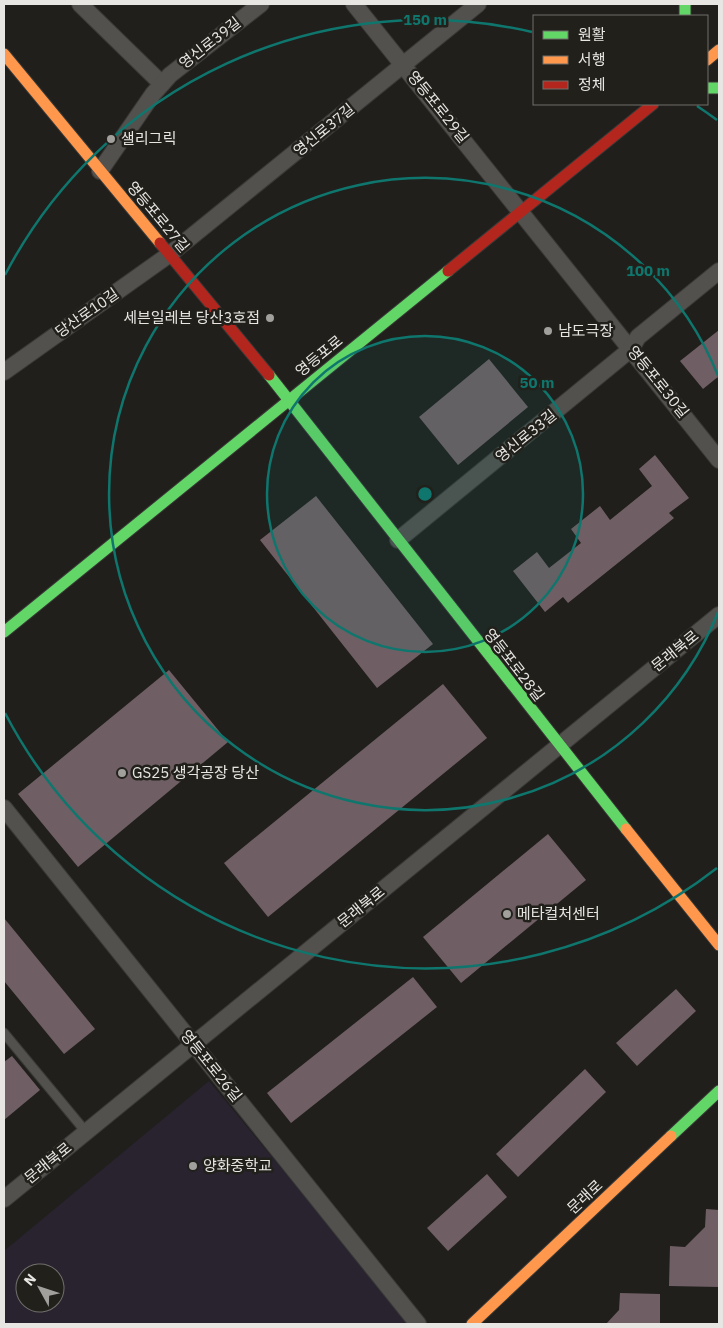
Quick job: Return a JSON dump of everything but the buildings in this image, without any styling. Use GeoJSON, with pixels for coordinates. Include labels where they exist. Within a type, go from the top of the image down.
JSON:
{"type":"FeatureCollection","features":[{"type":"Feature","properties":{"kind":"street","name":"영신로39길"},"geometry":{"type":"LineString","coordinates":[[100,171],[153,94],[170,74],[261,4]]}},
{"type":"Feature","properties":{"kind":"street","name":"영등포로29길"},"geometry":{"type":"LineString","coordinates":[[354,4],[521,211]]}},
{"type":"Feature","properties":{"kind":"street","name":"영신로37길"},"geometry":{"type":"LineString","coordinates":[[170,254],[478,4]]}},
{"type":"Feature","properties":{"kind":"street"},"geometry":{"type":"LineString","coordinates":[[90,7],[162,84]]}},
{"type":"Feature","properties":{"kind":"street"},"geometry":{"type":"LineString","coordinates":[[708,59],[719,50]]}},
{"type":"Feature","properties":{"kind":"street","name":"영등포로27길"},"geometry":{"type":"LineString","coordinates":[[4,54],[289,400]]}},
{"type":"Feature","properties":{"kind":"street","name":"영등포로"},"geometry":{"type":"LineString","coordinates":[[4,632],[652,105]]}},
{"type":"Feature","properties":{"kind":"street","name":"영등포로30길"},"geometry":{"type":"LineString","coordinates":[[521,211],[719,460]]}},
{"type":"Feature","properties":{"kind":"street","name":"당산로10길"},"geometry":{"type":"LineString","coordinates":[[4,372],[170,254]]}},
{"type":"Feature","properties":{"kind":"street","name":"영신로33길"},"geometry":{"type":"LineString","coordinates":[[398,540],[631,349],[638,337],[719,271]]}},
{"type":"Feature","properties":{"kind":"street","name":"영등포로28길"},"geometry":{"type":"LineString","coordinates":[[289,400],[558,746],[719,945]]}},
{"type":"Feature","properties":{"kind":"street","name":"문래북로"},"geometry":{"type":"LineString","coordinates":[[4,1199],[719,616]]}},
{"type":"Feature","properties":{"kind":"street","name":"영등포로26길"},"geometry":{"type":"LineString","coordinates":[[4,808],[418,1324]]}},
{"type":"Feature","properties":{"kind":"street","name":"문래로"},"geometry":{"type":"LineString","coordinates":[[472,1324],[719,1091]]}},
{"type":"Feature","properties":{"kind":"lane"},"geometry":{"type":"LineString","coordinates":[[4,1033],[86,1132]]}},
{"type":"Feature","properties":{"kind":"shaded area","name":"양화중학교"},"geometry":{"type":"Polygon","coordinates":[[[209,1081],[411,1324],[4,1324],[4,1251],[209,1081]]]}},
{"type":"Feature","properties":{"kind":"traffic: fast"},"geometry":{"type":"LineString","coordinates":[[685,4],[685,15]]}},
{"type":"Feature","properties":{"kind":"traffic: fast"},"geometry":{"type":"LineString","coordinates":[[708,88],[719,88]]}},
{"type":"Feature","properties":{"kind":"traffic: fast"},"geometry":{"type":"LineString","coordinates":[[4,632],[448,271]]}},
{"type":"Feature","properties":{"kind":"traffic: fast"},"geometry":{"type":"LineString","coordinates":[[269,375],[626,829]]}},
{"type":"Feature","properties":{"kind":"traffic: fast"},"geometry":{"type":"LineString","coordinates":[[671,1136],[719,1091]]}},
{"type":"Feature","properties":{"kind":"traffic: slow"},"geometry":{"type":"LineString","coordinates":[[708,59],[719,50]]}},
{"type":"Feature","properties":{"kind":"traffic: slow"},"geometry":{"type":"LineString","coordinates":[[4,54],[160,243]]}},
{"type":"Feature","properties":{"kind":"traffic: slow"},"geometry":{"type":"LineString","coordinates":[[626,829],[719,945]]}},
{"type":"Feature","properties":{"kind":"traffic: slow"},"geometry":{"type":"LineString","coordinates":[[472,1324],[671,1136]]}},
{"type":"Feature","properties":{"kind":"traffic: jam"},"geometry":{"type":"LineString","coordinates":[[448,271],[652,105]]}},
{"type":"Feature","properties":{"kind":"traffic: jam"},"geometry":{"type":"LineString","coordinates":[[160,243],[269,375]]}},
{"type":"Feature","properties":{"kind":"place","name":"샐리그릭"},"geometry":{"type":"Point","coordinates":[111,139]}},
{"type":"Feature","properties":{"kind":"place","name":"세븐일레븐 당산3호점"},"geometry":{"type":"Point","coordinates":[270,318]}},
{"type":"Feature","properties":{"kind":"place","name":"남도극장"},"geometry":{"type":"Point","coordinates":[548,331]}},
{"type":"Feature","properties":{"kind":"place","name":"GS25 생각공장 당산"},"geometry":{"type":"Point","coordinates":[122,773]}},
{"type":"Feature","properties":{"kind":"place","name":"메타컬처센터"},"geometry":{"type":"Point","coordinates":[507,914]}},
{"type":"Feature","properties":{"kind":"place","name":"양화중학교"},"geometry":{"type":"Point","coordinates":[193,1166]}}]}
